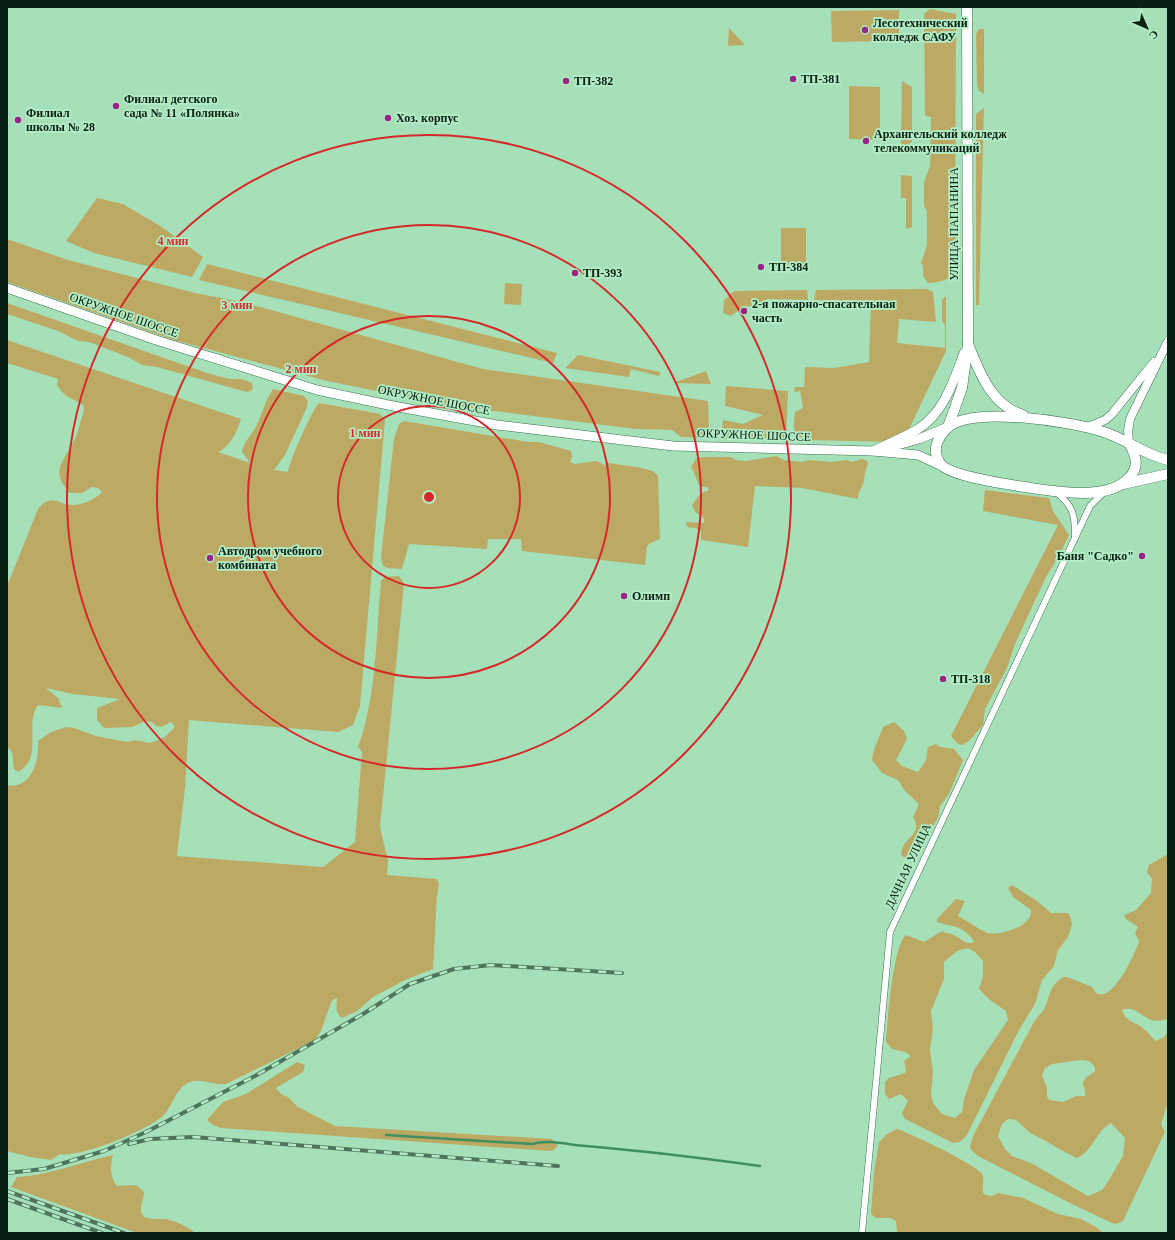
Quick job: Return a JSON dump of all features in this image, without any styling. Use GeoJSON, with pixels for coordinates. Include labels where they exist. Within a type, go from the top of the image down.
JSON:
{"type":"FeatureCollection","features":[{"type":"Feature","properties":{"kind":"main road","name":"УЛИЦА ПАПАНИНА"},"geometry":{"type":"LineString","coordinates":[[948,427],[962,388],[968,344],[967,10]]}},
{"type":"Feature","properties":{"kind":"main road","name":"ОКРУЖНОЕ ШОССЕ"},"geometry":{"type":"LineString","coordinates":[[7,288],[158,341],[317,390],[393,406],[498,425],[673,446],[873,451],[918,456],[945,468],[998,483],[1056,492],[1078,493],[1106,491],[1123,484],[1168,474]]}},
{"type":"Feature","properties":{"kind":"main road","name":"УЛИЦА ПАПАНИНА"},"geometry":{"type":"LineString","coordinates":[[968,344],[987,387],[1007,408],[1030,418]]}},
{"type":"Feature","properties":{"kind":"main road","name":"УЛИЦА ПАПАНИНА"},"geometry":{"type":"LineString","coordinates":[[873,451],[919,428],[934,416],[948,394],[968,344]]}},
{"type":"Feature","properties":{"kind":"main road","name":"ОКРУЖНОЕ ШОССЕ"},"geometry":{"type":"LineString","coordinates":[[873,451],[919,439],[948,427],[978,418],[1030,418],[1088,427],[1129,443],[1147,453],[1168,460]]}},
{"type":"Feature","properties":{"kind":"main road"},"geometry":{"type":"LineString","coordinates":[[945,468],[938,460],[935,453],[937,444],[948,427]]}},
{"type":"Feature","properties":{"kind":"main road","name":"ОКРУЖНОЕ ШОССЕ"},"geometry":{"type":"LineString","coordinates":[[1123,484],[1136,468],[1137,460],[1129,443]]}},
{"type":"Feature","properties":{"kind":"street"},"geometry":{"type":"LineString","coordinates":[[1129,443],[1128,431],[1130,419],[1168,341]]}},
{"type":"Feature","properties":{"kind":"street"},"geometry":{"type":"LineString","coordinates":[[1088,427],[1105,420],[1112,414],[1163,350]]}},
{"type":"Feature","properties":{"kind":"street","name":"ДАЧНАЯ УЛИЦА"},"geometry":{"type":"LineString","coordinates":[[862,1233],[890,932],[1090,506],[1106,491]]}},
{"type":"Feature","properties":{"kind":"street","name":"ДАЧНАЯ УЛИЦА"},"geometry":{"type":"LineString","coordinates":[[1056,492],[1068,502],[1075,518],[1075,537]]}},
{"type":"Feature","properties":{"kind":"shaded area"},"geometry":{"type":"Polygon","coordinates":[[[930,9],[956,14],[955,273],[943,281],[928,283],[923,276],[923,266],[921,263],[927,245],[927,211],[924,206],[924,182],[930,166],[931,117],[925,116],[924,14],[930,9]]]}},
{"type":"Feature","properties":{"kind":"shaded area"},"geometry":{"type":"Polygon","coordinates":[[[899,10],[899,41],[832,42],[831,11],[899,10]]]}},
{"type":"Feature","properties":{"kind":"shaded area"},"geometry":{"type":"Polygon","coordinates":[[[729,28],[745,45],[728,46],[729,28]]]}},
{"type":"Feature","properties":{"kind":"shaded area"},"geometry":{"type":"Polygon","coordinates":[[[979,29],[984,29],[984,94],[979,91],[977,85],[976,34],[979,29]]]}},
{"type":"Feature","properties":{"kind":"shaded area"},"geometry":{"type":"Polygon","coordinates":[[[902,81],[912,87],[912,142],[901,148],[902,81]]]}},
{"type":"Feature","properties":{"kind":"shaded area"},"geometry":{"type":"Polygon","coordinates":[[[849,86],[880,87],[880,140],[849,139],[849,86]]]}},
{"type":"Feature","properties":{"kind":"shaded area"},"geometry":{"type":"Polygon","coordinates":[[[984,108],[979,305],[976,305],[976,114],[984,108]]]}},
{"type":"Feature","properties":{"kind":"shaded area"},"geometry":{"type":"Polygon","coordinates":[[[901,175],[912,176],[912,227],[906,229],[906,198],[901,198],[901,175]]]}},
{"type":"Feature","properties":{"kind":"shaded area"},"geometry":{"type":"Polygon","coordinates":[[[97,198],[123,204],[162,227],[203,257],[192,277],[94,253],[66,241],[97,198]]]}},
{"type":"Feature","properties":{"kind":"shaded area"},"geometry":{"type":"Polygon","coordinates":[[[781,228],[806,228],[806,270],[781,270],[781,228]]]}},
{"type":"Feature","properties":{"kind":"shaded area"},"geometry":{"type":"Polygon","coordinates":[[[7,239],[68,260],[195,293],[242,302],[483,369],[708,401],[709,427],[702,438],[681,437],[672,430],[635,429],[441,404],[327,381],[174,340],[7,282],[7,239]]]}},
{"type":"Feature","properties":{"kind":"shaded area"},"geometry":{"type":"Polygon","coordinates":[[[207,264],[557,353],[553,363],[199,280],[207,264]]]}},
{"type":"Feature","properties":{"kind":"shaded area"},"geometry":{"type":"Polygon","coordinates":[[[505,283],[522,284],[521,305],[504,304],[505,283]]]}},
{"type":"Feature","properties":{"kind":"shaded area"},"geometry":{"type":"Polygon","coordinates":[[[927,289],[933,292],[936,322],[899,319],[897,343],[945,348],[945,325],[942,321],[942,300],[946,296],[946,351],[903,442],[804,440],[800,438],[795,432],[794,421],[795,412],[803,408],[800,391],[794,392],[795,387],[804,387],[805,367],[834,368],[869,362],[871,301],[814,300],[816,290],[927,289]]]}},
{"type":"Feature","properties":{"kind":"shaded area"},"geometry":{"type":"Polygon","coordinates":[[[807,290],[808,300],[767,299],[766,307],[744,306],[731,316],[723,313],[724,300],[734,291],[807,290]]]}},
{"type":"Feature","properties":{"kind":"shaded area"},"geometry":{"type":"Polygon","coordinates":[[[7,303],[207,373],[230,379],[242,379],[252,383],[253,389],[248,392],[243,391],[157,367],[142,365],[128,357],[89,342],[78,341],[58,331],[7,314],[7,303]]]}},
{"type":"Feature","properties":{"kind":"shaded area"},"geometry":{"type":"Polygon","coordinates":[[[7,340],[241,419],[229,443],[218,452],[250,463],[242,452],[245,443],[257,425],[267,399],[273,389],[304,396],[308,401],[307,407],[285,455],[274,470],[288,472],[301,436],[311,415],[319,403],[380,414],[385,420],[360,706],[353,725],[338,732],[189,720],[185,788],[177,856],[323,867],[355,842],[362,752],[358,747],[369,707],[375,665],[381,581],[385,577],[399,576],[404,584],[380,827],[388,861],[387,875],[437,879],[439,884],[437,895],[433,969],[405,980],[373,997],[357,1011],[342,1018],[339,1016],[337,1011],[337,998],[332,1000],[321,1031],[315,1040],[226,1084],[199,1081],[190,1082],[182,1087],[178,1092],[164,1115],[144,1128],[114,1142],[83,1152],[60,1154],[51,1160],[30,1157],[7,1151],[7,786],[19,785],[29,777],[33,771],[37,759],[38,741],[51,732],[66,727],[74,728],[96,736],[127,742],[135,740],[150,743],[165,737],[175,727],[171,722],[161,727],[156,726],[152,722],[146,721],[132,727],[104,728],[97,720],[97,708],[120,699],[73,694],[46,688],[58,698],[62,708],[38,705],[34,713],[32,750],[30,758],[26,766],[18,772],[14,769],[12,752],[7,747],[7,586],[38,509],[43,504],[51,500],[73,505],[80,504],[93,499],[102,492],[98,488],[92,487],[82,493],[70,493],[60,478],[60,466],[76,436],[84,412],[83,405],[63,393],[57,385],[58,379],[7,363],[7,340]]]}},
{"type":"Feature","properties":{"kind":"shaded area"},"geometry":{"type":"Polygon","coordinates":[[[578,355],[660,372],[659,376],[631,369],[629,377],[565,368],[578,355]]]}},
{"type":"Feature","properties":{"kind":"shaded area"},"geometry":{"type":"Polygon","coordinates":[[[706,371],[711,384],[673,383],[706,371]]]}},
{"type":"Feature","properties":{"kind":"shaded area"},"geometry":{"type":"Polygon","coordinates":[[[726,386],[788,391],[786,438],[782,441],[725,439],[722,430],[723,420],[743,424],[763,415],[725,406],[726,386]]]}},
{"type":"Feature","properties":{"kind":"shaded area"},"geometry":{"type":"Polygon","coordinates":[[[404,421],[528,442],[539,442],[571,451],[572,457],[570,462],[575,464],[596,461],[605,465],[609,463],[653,471],[658,476],[660,539],[649,544],[647,547],[645,565],[522,551],[521,539],[488,539],[487,549],[409,544],[402,569],[383,566],[381,557],[394,439],[399,424],[404,421]]]}},
{"type":"Feature","properties":{"kind":"shaded area"},"geometry":{"type":"Polygon","coordinates":[[[776,456],[784,460],[801,462],[809,460],[831,462],[847,460],[852,462],[862,459],[867,461],[868,464],[858,499],[802,488],[755,486],[748,547],[701,540],[701,531],[695,528],[687,527],[686,522],[704,523],[704,518],[695,512],[692,505],[700,494],[709,490],[707,487],[701,487],[699,485],[691,467],[696,459],[701,457],[731,457],[736,460],[746,461],[776,456]]]}},
{"type":"Feature","properties":{"kind":"shaded area"},"geometry":{"type":"Polygon","coordinates":[[[985,490],[1049,498],[1053,511],[1069,535],[1059,556],[1046,577],[1015,644],[1007,668],[985,709],[983,725],[969,741],[962,745],[958,744],[951,736],[1058,525],[983,511],[985,490]]]}},
{"type":"Feature","properties":{"kind":"shaded area"},"geometry":{"type":"Polygon","coordinates":[[[894,722],[904,731],[907,739],[896,760],[902,766],[918,772],[926,760],[928,747],[936,744],[940,747],[954,749],[963,760],[949,794],[940,806],[938,818],[915,854],[910,858],[903,857],[901,854],[904,845],[915,831],[916,825],[913,817],[919,804],[905,791],[898,780],[882,773],[872,760],[875,747],[883,727],[894,722]]]}},
{"type":"Feature","properties":{"kind":"shaded area"},"geometry":{"type":"Polygon","coordinates":[[[1168,854],[1168,1019],[1154,1021],[1134,1010],[1122,1010],[1126,1017],[1146,1030],[1156,1041],[1164,1037],[1168,1032],[1168,1102],[1161,1124],[1165,1132],[1123,1221],[1114,1224],[978,1156],[971,1150],[970,1146],[974,1134],[1034,1022],[1044,1009],[1050,992],[1055,984],[1063,977],[1066,977],[1092,987],[1098,994],[1104,994],[1111,990],[1123,974],[1134,955],[1139,941],[1135,933],[1138,927],[1126,919],[1124,915],[1136,910],[1151,893],[1152,879],[1147,872],[1149,865],[1168,854]],[[1081,1060],[1052,1064],[1045,1068],[1042,1075],[1047,1088],[1047,1096],[1049,1100],[1063,1102],[1076,1096],[1085,1096],[1083,1082],[1095,1071],[1095,1067],[1089,1061],[1081,1060]],[[1008,1119],[1002,1124],[998,1136],[1005,1149],[1012,1156],[1031,1163],[1088,1196],[1102,1190],[1123,1156],[1125,1138],[1111,1123],[1102,1131],[1087,1151],[1077,1158],[1032,1134],[1016,1120],[1008,1119]]]}},
{"type":"Feature","properties":{"kind":"shaded area"},"geometry":{"type":"Polygon","coordinates":[[[1012,885],[1037,901],[1051,913],[1068,913],[1071,918],[1072,925],[1068,937],[1058,950],[1054,966],[1042,980],[1035,1004],[1019,1030],[967,1135],[960,1142],[953,1143],[905,1119],[902,1113],[908,1101],[901,1094],[889,1099],[885,1094],[885,1082],[889,1078],[905,1073],[906,1070],[904,1061],[911,1056],[905,1052],[892,1049],[886,1042],[889,1002],[894,968],[901,941],[906,935],[924,942],[942,931],[954,935],[967,943],[972,943],[974,941],[961,929],[937,922],[937,919],[956,899],[965,901],[958,916],[988,933],[1000,933],[1015,929],[1027,921],[1031,910],[1013,897],[1008,888],[1012,885]],[[968,948],[957,951],[944,962],[944,979],[931,1011],[933,1029],[930,1049],[933,1073],[931,1094],[933,1103],[942,1114],[955,1118],[962,1112],[964,1099],[974,1070],[1008,1020],[1006,1011],[990,1000],[979,989],[983,976],[983,961],[975,952],[968,948]]]}},
{"type":"Feature","properties":{"kind":"shaded area"},"geometry":{"type":"Polygon","coordinates":[[[297,1062],[305,1065],[303,1072],[276,1088],[281,1094],[288,1097],[298,1107],[335,1126],[552,1139],[558,1145],[554,1150],[550,1151],[221,1128],[213,1125],[207,1120],[223,1102],[246,1094],[297,1062]]]}},
{"type":"Feature","properties":{"kind":"shaded area"},"geometry":{"type":"Polygon","coordinates":[[[897,1129],[942,1149],[977,1170],[983,1176],[983,1193],[989,1196],[998,1193],[1023,1198],[1058,1214],[1081,1219],[1096,1227],[1103,1233],[897,1233],[896,1221],[890,1218],[876,1218],[871,1214],[874,1172],[879,1142],[887,1134],[897,1129]]]}},
{"type":"Feature","properties":{"kind":"shaded area"},"geometry":{"type":"Polygon","coordinates":[[[113,1155],[111,1172],[117,1186],[136,1185],[144,1192],[141,1211],[144,1217],[151,1219],[171,1220],[185,1226],[195,1233],[137,1233],[11,1187],[17,1177],[41,1174],[113,1155]]]}},
{"type":"Feature","properties":{"kind":"waterway"},"geometry":{"type":"LineString","coordinates":[[386,1135],[532,1144],[552,1142],[760,1166]]}},
{"type":"Feature","properties":{"kind":"railway"},"geometry":{"type":"LineString","coordinates":[[7,1173],[44,1169],[104,1151],[146,1132],[255,1076],[363,1014],[410,984],[454,969],[491,965],[622,973]]}},
{"type":"Feature","properties":{"kind":"railway"},"geometry":{"type":"LineString","coordinates":[[129,1144],[150,1139],[193,1137],[558,1166]]}},
{"type":"Feature","properties":{"kind":"railway"},"geometry":{"type":"LineString","coordinates":[[7,1191],[124,1233]]}},
{"type":"Feature","properties":{"kind":"railway"},"geometry":{"type":"LineString","coordinates":[[7,1199],[102,1233]]}},
{"type":"Feature","properties":{"kind":"place","name":"Лесотехнический колледж САФУ"},"geometry":{"type":"Point","coordinates":[865,30]}},
{"type":"Feature","properties":{"kind":"place","name":"ТП-381"},"geometry":{"type":"Point","coordinates":[793,79]}},
{"type":"Feature","properties":{"kind":"place","name":"ТП-382"},"geometry":{"type":"Point","coordinates":[566,81]}},
{"type":"Feature","properties":{"kind":"place","name":"Филиал детского сада № 11 «Полянка»"},"geometry":{"type":"Point","coordinates":[116,106]}},
{"type":"Feature","properties":{"kind":"place","name":"Хоз. корпус"},"geometry":{"type":"Point","coordinates":[388,118]}},
{"type":"Feature","properties":{"kind":"place","name":"Филиал школы № 28"},"geometry":{"type":"Point","coordinates":[18,120]}},
{"type":"Feature","properties":{"kind":"place","name":"Архангельский колледж телекоммуникаций"},"geometry":{"type":"Point","coordinates":[866,141]}},
{"type":"Feature","properties":{"kind":"place","name":"ТП-384"},"geometry":{"type":"Point","coordinates":[761,267]}},
{"type":"Feature","properties":{"kind":"place","name":"ТП-393"},"geometry":{"type":"Point","coordinates":[575,273]}},
{"type":"Feature","properties":{"kind":"place","name":"2-я пожарно-спасательная часть"},"geometry":{"type":"Point","coordinates":[744,311]}},
{"type":"Feature","properties":{"kind":"place","name":"Баня \"Садко\""},"geometry":{"type":"Point","coordinates":[1142,556]}},
{"type":"Feature","properties":{"kind":"place","name":"Автодром учебного комбината"},"geometry":{"type":"Point","coordinates":[210,558]}},
{"type":"Feature","properties":{"kind":"place","name":"Олимп"},"geometry":{"type":"Point","coordinates":[624,596]}},
{"type":"Feature","properties":{"kind":"place","name":"ТП-318"},"geometry":{"type":"Point","coordinates":[943,679]}}]}
